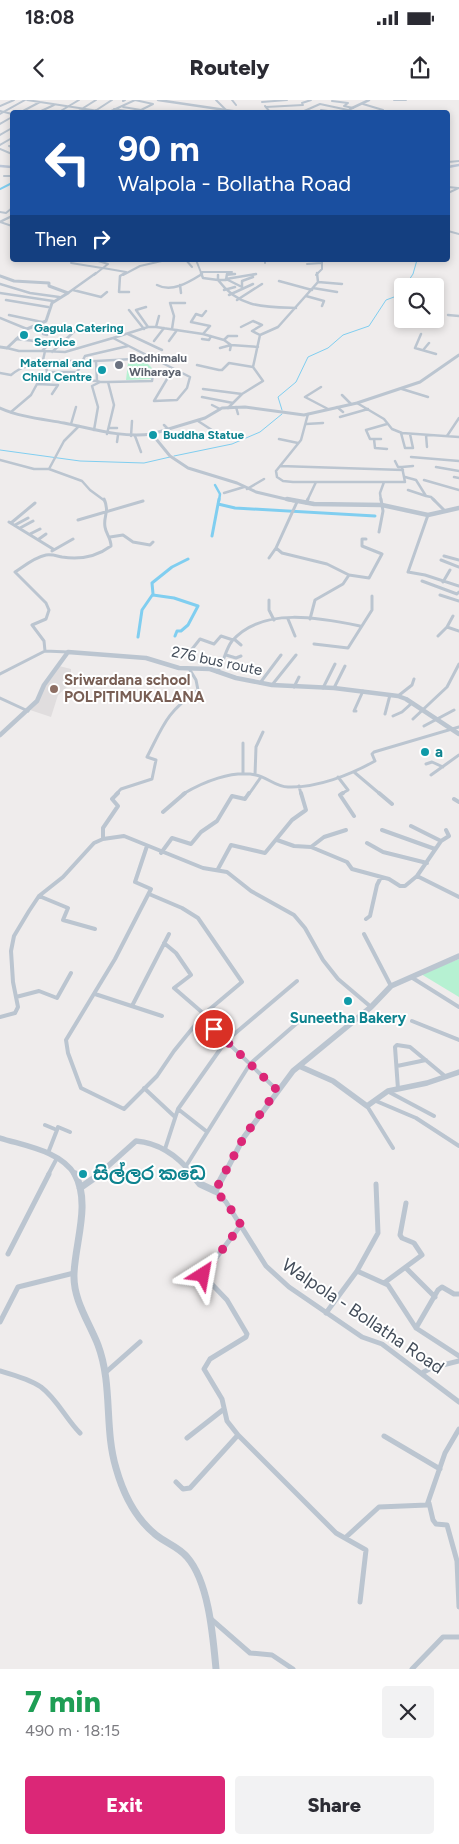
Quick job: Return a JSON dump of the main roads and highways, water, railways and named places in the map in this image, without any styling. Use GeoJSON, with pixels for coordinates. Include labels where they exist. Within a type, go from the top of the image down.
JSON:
{"type":"FeatureCollection","features":[{"type":"Feature","properties":{"kind":"waterway"},"geometry":{"type":"LineString","coordinates":[[0,189],[10,184]]}},
{"type":"Feature","properties":{"kind":"waterway"},"geometry":{"type":"LineString","coordinates":[[410,278],[416,262]]}},
{"type":"Feature","properties":{"kind":"waterway"},"geometry":{"type":"LineString","coordinates":[[282,410],[278,397],[296,382],[308,357],[328,348],[343,335],[369,326],[386,300],[394,297]]}},
{"type":"Feature","properties":{"kind":"waterway"},"geometry":{"type":"LineString","coordinates":[[174,456],[232,444],[260,432],[282,414]]}},
{"type":"Feature","properties":{"kind":"waterway"},"geometry":{"type":"LineString","coordinates":[[0,450],[80,461],[144,463],[170,457]]}},
{"type":"Feature","properties":{"kind":"waterway"},"geometry":{"type":"LineString","coordinates":[[215,485],[220,494],[219,501]]}},
{"type":"Feature","properties":{"kind":"waterway"},"geometry":{"type":"LineString","coordinates":[[218,504],[219,499]]}},
{"type":"Feature","properties":{"kind":"waterway"},"geometry":{"type":"LineString","coordinates":[[212,536],[218,504]]}},
{"type":"Feature","properties":{"kind":"waterway"},"geometry":{"type":"LineString","coordinates":[[218,504],[235,508],[375,516]]}},
{"type":"Feature","properties":{"kind":"waterway"},"geometry":{"type":"LineString","coordinates":[[138,637],[142,610],[153,594],[152,583],[172,567],[188,559]]}},
{"type":"Feature","properties":{"kind":"waterway"},"geometry":{"type":"LineString","coordinates":[[153,595],[174,598],[198,606],[188,625],[181,631],[177,631],[175,636]]}},
{"type":"Feature","properties":{"kind":"place","name":"Gagula Catering Service"},"geometry":{"type":"Point","coordinates":[24,335]}},
{"type":"Feature","properties":{"kind":"place","name":"Bodhimalu Wiharaya"},"geometry":{"type":"Point","coordinates":[119,365]}},
{"type":"Feature","properties":{"kind":"place","name":"Maternal and Child Centre"},"geometry":{"type":"Point","coordinates":[102,370]}},
{"type":"Feature","properties":{"kind":"place","name":"Buddha Statue"},"geometry":{"type":"Point","coordinates":[153,435]}},
{"type":"Feature","properties":{"kind":"place","name":"Sriwardana school POLPITIMUKALANA"},"geometry":{"type":"Point","coordinates":[54,689]}},
{"type":"Feature","properties":{"kind":"place","name":"a"},"geometry":{"type":"Point","coordinates":[425,752]}},
{"type":"Feature","properties":{"kind":"place","name":"Suneetha Bakery"},"geometry":{"type":"Point","coordinates":[348,1001]}},
{"type":"Feature","properties":{"kind":"place","name":"සිල්ලර කඩෙ"},"geometry":{"type":"Point","coordinates":[83,1174]}}]}
